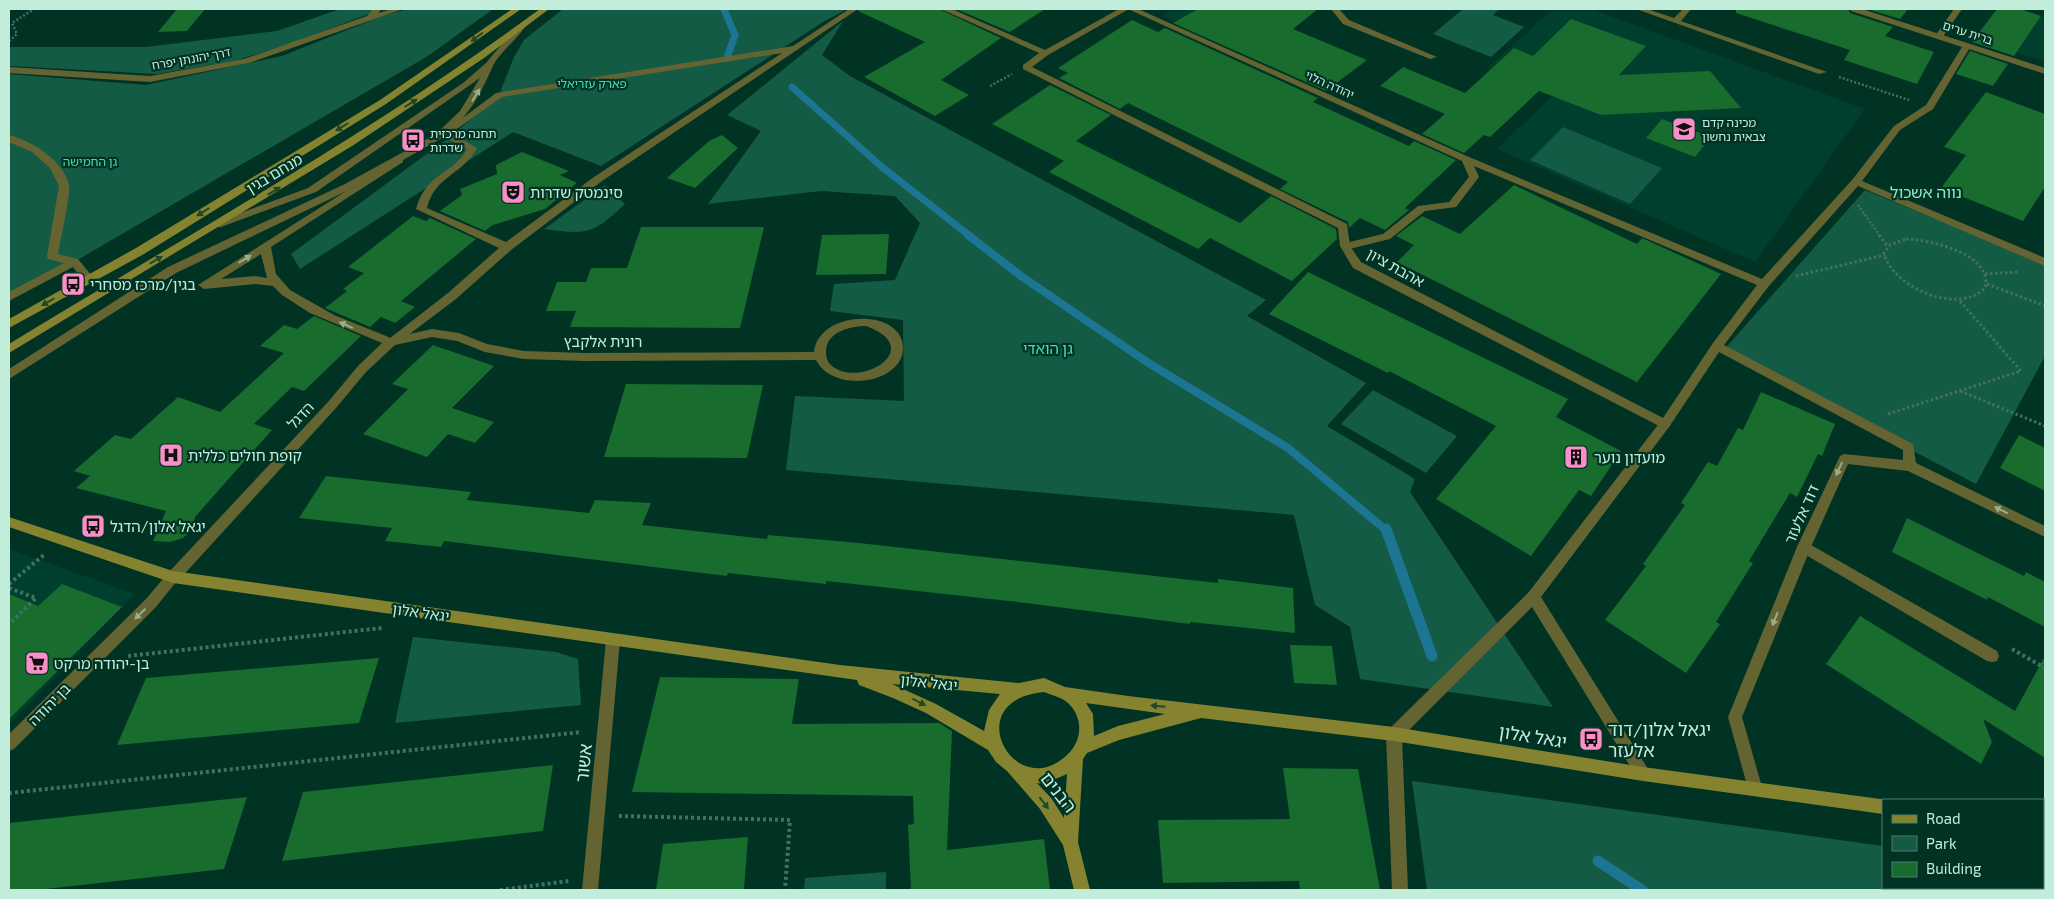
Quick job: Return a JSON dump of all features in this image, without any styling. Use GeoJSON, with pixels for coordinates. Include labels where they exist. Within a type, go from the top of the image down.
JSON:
{"type":"FeatureCollection","features":[{"type":"Feature","properties":{"kind":"street"},"geometry":{"type":"LineString","coordinates":[[370,18],[377,9]]}},
{"type":"Feature","properties":{"kind":"street","name":"דרך יהונתן יפרח"},"geometry":{"type":"LineString","coordinates":[[13,70],[150,79],[246,61],[399,9]]}},
{"type":"Feature","properties":{"kind":"street","name":"מנחם בגין"},"geometry":{"type":"LineString","coordinates":[[9,324],[140,251],[383,102],[517,9]]}},
{"type":"Feature","properties":{"kind":"street","name":"מנחם בגין"},"geometry":{"type":"LineString","coordinates":[[9,348],[319,163],[455,76],[545,9]]}},
{"type":"Feature","properties":{"kind":"street","name":"הדגל"},"geometry":{"type":"LineString","coordinates":[[173,577],[332,405],[362,369],[391,342],[452,296],[507,247],[598,179],[854,9]]}},
{"type":"Feature","properties":{"kind":"street"},"geometry":{"type":"LineString","coordinates":[[945,9],[1045,53]]}},
{"type":"Feature","properties":{"kind":"street"},"geometry":{"type":"LineString","coordinates":[[1026,67],[1045,53],[1125,9]]}},
{"type":"Feature","properties":{"kind":"street","name":"יהודה הלוי"},"geometry":{"type":"LineString","coordinates":[[1132,9],[1466,159],[1764,284]]}},
{"type":"Feature","properties":{"kind":"street"},"geometry":{"type":"LineString","coordinates":[[1335,9],[1346,22],[1433,57]]}},
{"type":"Feature","properties":{"kind":"street"},"geometry":{"type":"LineString","coordinates":[[1640,9],[1822,72]]}},
{"type":"Feature","properties":{"kind":"street"},"geometry":{"type":"LineString","coordinates":[[1676,22],[1688,9]]}},
{"type":"Feature","properties":{"kind":"street","name":"ברית ערים"},"geometry":{"type":"LineString","coordinates":[[1854,9],[2045,71]]}},
{"type":"Feature","properties":{"kind":"street"},"geometry":{"type":"LineString","coordinates":[[1940,36],[1958,9]]}},
{"type":"Feature","properties":{"kind":"street"},"geometry":{"type":"LineString","coordinates":[[217,224],[312,190],[466,85],[489,65],[521,27]]}},
{"type":"Feature","properties":{"kind":"street"},"geometry":{"type":"LineString","coordinates":[[1400,890],[1394,734],[1534,597],[1665,424],[1717,346],[1764,284],[1856,182],[1897,128],[1930,107],[1967,45]]}},
{"type":"Feature","properties":{"kind":"street"},"geometry":{"type":"LineString","coordinates":[[9,375],[172,270],[349,186],[459,125],[499,95],[795,48]]}},
{"type":"Feature","properties":{"kind":"street"},"geometry":{"type":"LineString","coordinates":[[276,283],[255,280],[204,285],[442,134],[467,110],[480,90],[489,65]]}},
{"type":"Feature","properties":{"kind":"street","name":"אהבת ציון"},"geometry":{"type":"LineString","coordinates":[[1026,67],[1343,226],[1345,246],[1357,265],[1665,424]]}},
{"type":"Feature","properties":{"kind":"street"},"geometry":{"type":"LineString","coordinates":[[9,80],[13,70]]}},
{"type":"Feature","properties":{"kind":"street"},"geometry":{"type":"LineString","coordinates":[[442,134],[451,136],[472,148],[469,156],[444,174],[427,191],[420,209],[507,247]]}},
{"type":"Feature","properties":{"kind":"street"},"geometry":{"type":"LineString","coordinates":[[9,138],[35,150],[54,166],[64,186],[52,256],[74,262],[88,279]]}},
{"type":"Feature","properties":{"kind":"street"},"geometry":{"type":"LineString","coordinates":[[1345,246],[1386,237],[1422,208],[1452,206],[1474,177],[1466,159]]}},
{"type":"Feature","properties":{"kind":"street"},"geometry":{"type":"LineString","coordinates":[[1856,182],[2045,262]]}},
{"type":"Feature","properties":{"kind":"street"},"geometry":{"type":"LineString","coordinates":[[266,246],[266,260],[269,273],[276,283],[301,303],[348,327],[391,342]]}},
{"type":"Feature","properties":{"kind":"street"},"geometry":{"type":"LineString","coordinates":[[9,297],[74,262]]}},
{"type":"Feature","properties":{"kind":"street"},"geometry":{"type":"LineString","coordinates":[[854,322],[878,324],[895,336],[898,345],[897,354],[887,367],[870,376],[856,379],[831,372],[823,365],[819,356],[820,347],[832,331],[854,322]]}},
{"type":"Feature","properties":{"kind":"street","name":"רונית אלקבץ"},"geometry":{"type":"LineString","coordinates":[[391,342],[432,333],[459,336],[485,348],[524,355],[584,357],[819,356]]}},
{"type":"Feature","properties":{"kind":"street"},"geometry":{"type":"LineString","coordinates":[[1717,346],[1909,447],[1910,466]]}},
{"type":"Feature","properties":{"kind":"street","name":"דוד אלעזר"},"geometry":{"type":"LineString","coordinates":[[1754,788],[1735,717],[1804,547],[1844,459],[1910,466],[2045,532]]}},
{"type":"Feature","properties":{"kind":"street","name":"יגאל אלון"},"geometry":{"type":"LineString","coordinates":[[9,522],[173,577],[840,672],[1018,689]]}},
{"type":"Feature","properties":{"kind":"street"},"geometry":{"type":"LineString","coordinates":[[1804,547],[1992,656]]}},
{"type":"Feature","properties":{"kind":"street","name":"בן יהודה"},"geometry":{"type":"LineString","coordinates":[[9,744],[151,603],[173,577]]}},
{"type":"Feature","properties":{"kind":"street"},"geometry":{"type":"LineString","coordinates":[[1534,597],[1643,774]]}},
{"type":"Feature","properties":{"kind":"street","name":"אשור"},"geometry":{"type":"LineString","coordinates":[[591,884],[613,640]]}},
{"type":"Feature","properties":{"kind":"street","name":"יגאל אלון"},"geometry":{"type":"LineString","coordinates":[[840,672],[911,698],[952,719],[994,745]]}},
{"type":"Feature","properties":{"kind":"street"},"geometry":{"type":"LineString","coordinates":[[1044,685],[1066,693],[1078,703],[1086,717],[1088,732],[1080,754],[1064,769],[1049,774],[1034,775],[1013,768],[999,755],[994,745],[991,732],[992,719],[998,707],[1018,689],[1044,685]]}},
{"type":"Feature","properties":{"kind":"street","name":"יגאל אלון"},"geometry":{"type":"LineString","coordinates":[[1066,693],[1128,703],[1207,710],[1394,734],[1643,774],[1882,806]]}},
{"type":"Feature","properties":{"kind":"street","name":"יגאל אלון"},"geometry":{"type":"LineString","coordinates":[[1080,754],[1118,733],[1207,710]]}},
{"type":"Feature","properties":{"kind":"street","name":"הבנים"},"geometry":{"type":"LineString","coordinates":[[1070,842],[1080,754]]}},
{"type":"Feature","properties":{"kind":"street","name":"הבנים"},"geometry":{"type":"LineString","coordinates":[[1013,768],[1046,804],[1070,842],[1082,890]]}},
{"type":"Feature","properties":{"kind":"path"},"geometry":{"type":"LineString","coordinates":[[9,41],[17,34],[12,23],[34,9]]}},
{"type":"Feature","properties":{"kind":"path"},"geometry":{"type":"LineString","coordinates":[[990,86],[1026,67]]}},
{"type":"Feature","properties":{"kind":"path"},"geometry":{"type":"LineString","coordinates":[[1822,72],[1930,107]]}},
{"type":"Feature","properties":{"kind":"path"},"geometry":{"type":"LineString","coordinates":[[1848,191],[1888,247]]}},
{"type":"Feature","properties":{"kind":"path"},"geometry":{"type":"LineString","coordinates":[[1906,239],[1935,242],[1965,255],[1985,274],[1987,284],[1984,293],[1974,298],[1959,300],[1924,293],[1894,274],[1886,263],[1885,255],[1888,247],[1895,242],[1906,239]]}},
{"type":"Feature","properties":{"kind":"path"},"geometry":{"type":"LineString","coordinates":[[1764,284],[1885,255]]}},
{"type":"Feature","properties":{"kind":"path"},"geometry":{"type":"LineString","coordinates":[[1985,274],[2028,271]]}},
{"type":"Feature","properties":{"kind":"path"},"geometry":{"type":"LineString","coordinates":[[1987,284],[2045,306]]}},
{"type":"Feature","properties":{"kind":"path"},"geometry":{"type":"LineString","coordinates":[[1862,422],[2021,371],[1959,300]]}},
{"type":"Feature","properties":{"kind":"path"},"geometry":{"type":"LineString","coordinates":[[1959,391],[2045,426]]}},
{"type":"Feature","properties":{"kind":"path"},"geometry":{"type":"LineString","coordinates":[[9,624],[36,598],[9,586],[61,540]]}},
{"type":"Feature","properties":{"kind":"path"},"geometry":{"type":"LineString","coordinates":[[92,660],[383,628]]}},
{"type":"Feature","properties":{"kind":"path"},"geometry":{"type":"LineString","coordinates":[[1992,656],[2001,643],[2045,668]]}},
{"type":"Feature","properties":{"kind":"path"},"geometry":{"type":"LineString","coordinates":[[9,793],[606,729]]}},
{"type":"Feature","properties":{"kind":"path"},"geometry":{"type":"LineString","coordinates":[[598,816],[790,820],[785,890]]}},
{"type":"Feature","properties":{"kind":"path"},"geometry":{"type":"LineString","coordinates":[[500,890],[591,884]]}},
{"type":"Feature","properties":{"kind":"shaded area"},"geometry":{"type":"Polygon","coordinates":[[[1170,9],[1251,9],[1256,12],[1215,39],[1163,16],[1170,9]]]}},
{"type":"Feature","properties":{"kind":"shaded area","name":"מכינה קדם צבאית נחשון"},"geometry":{"type":"Polygon","coordinates":[[[1553,9],[1591,9],[1865,109],[1755,262],[1497,149],[1552,96],[1486,69],[1553,9]]]}},
{"type":"Feature","properties":{"kind":"shaded area"},"geometry":{"type":"Polygon","coordinates":[[[1997,9],[2020,9],[2045,17],[2045,62],[1975,38],[1997,9]]]}},
{"type":"Feature","properties":{"kind":"shaded area","name":"בן-יהודה מרקט"},"geometry":{"type":"Polygon","coordinates":[[[9,549],[135,594],[9,724],[9,549]]]}},
{"type":"Feature","properties":{"kind":"green space"},"geometry":{"type":"Polygon","coordinates":[[[340,9],[382,9],[289,44],[234,61],[157,74],[9,66],[9,49],[11,47],[146,47],[277,31],[340,9]]]}},
{"type":"Feature","properties":{"kind":"green space","name":"גן החמישה"},"geometry":{"type":"Polygon","coordinates":[[[408,9],[493,9],[428,56],[74,262],[14,294],[9,290],[9,74],[146,85],[282,56],[385,15],[408,9]]]}},
{"type":"Feature","properties":{"kind":"green space","name":"פארק עזריאלי"},"geometry":{"type":"Polygon","coordinates":[[[563,9],[847,9],[823,22],[601,166],[513,132],[300,269],[291,254],[451,136],[499,95],[514,57],[524,40],[563,9]]]}},
{"type":"Feature","properties":{"kind":"green space"},"geometry":{"type":"Polygon","coordinates":[[[1463,9],[1499,9],[1493,15],[1524,27],[1491,57],[1433,34],[1463,9]]]}},
{"type":"Feature","properties":{"kind":"green space","name":"גן הואדי"},"geometry":{"type":"Polygon","coordinates":[[[843,21],[822,55],[850,76],[1266,300],[1247,316],[1366,383],[1327,426],[1415,479],[1410,492],[1553,707],[1360,679],[1350,627],[1315,605],[1294,515],[786,470],[795,396],[904,401],[903,320],[830,311],[834,284],[895,280],[920,223],[895,196],[821,191],[708,204],[761,131],[727,115],[843,21]]]}},
{"type":"Feature","properties":{"kind":"green space"},"geometry":{"type":"Polygon","coordinates":[[[1563,127],[1662,168],[1630,204],[1530,160],[1563,127]]]}},
{"type":"Feature","properties":{"kind":"green space"},"geometry":{"type":"Polygon","coordinates":[[[605,185],[625,204],[597,227],[581,232],[544,229],[605,185]]]}},
{"type":"Feature","properties":{"kind":"green space"},"geometry":{"type":"Polygon","coordinates":[[[1865,190],[2045,264],[2045,356],[1976,484],[1723,351],[1865,190]]]}},
{"type":"Feature","properties":{"kind":"green space"},"geometry":{"type":"Polygon","coordinates":[[[1373,390],[1457,436],[1426,473],[1341,424],[1373,390]]]}},
{"type":"Feature","properties":{"kind":"green space"},"geometry":{"type":"Polygon","coordinates":[[[413,637],[556,652],[578,659],[581,705],[395,723],[413,637]]]}},
{"type":"Feature","properties":{"kind":"green space"},"geometry":{"type":"Polygon","coordinates":[[[1412,781],[1882,846],[1882,889],[1954,890],[1427,890],[1412,781]]]}},
{"type":"Feature","properties":{"kind":"green space"},"geometry":{"type":"Polygon","coordinates":[[[886,872],[886,890],[804,890],[805,878],[886,872]]]}},
{"type":"Feature","properties":{"kind":"building"},"geometry":{"type":"Polygon","coordinates":[[[177,9],[205,9],[187,31],[158,32],[177,9]]]}},
{"type":"Feature","properties":{"kind":"building"},"geometry":{"type":"Polygon","coordinates":[[[860,9],[939,9],[1001,38],[941,80],[969,95],[935,116],[864,77],[925,42],[858,11],[860,9]]]}},
{"type":"Feature","properties":{"kind":"building"},"geometry":{"type":"Polygon","coordinates":[[[956,9],[1045,9],[1010,32],[956,9]]]}},
{"type":"Feature","properties":{"kind":"building"},"geometry":{"type":"Polygon","coordinates":[[[1198,9],[1318,9],[1293,29],[1367,60],[1326,91],[1173,23],[1198,9]]]}},
{"type":"Feature","properties":{"kind":"building"},"geometry":{"type":"Polygon","coordinates":[[[1736,9],[1848,9],[1850,13],[1893,27],[1885,36],[1934,52],[1917,84],[1844,60],[1850,50],[1736,13],[1736,9]]]}},
{"type":"Feature","properties":{"kind":"building"},"geometry":{"type":"Polygon","coordinates":[[[1867,9],[1908,9],[1900,19],[1867,9]]]}},
{"type":"Feature","properties":{"kind":"building"},"geometry":{"type":"Polygon","coordinates":[[[1997,9],[2020,9],[2041,16],[2014,56],[1972,42],[1997,9]]]}},
{"type":"Feature","properties":{"kind":"building"},"geometry":{"type":"Polygon","coordinates":[[[1571,19],[1646,46],[1619,75],[1710,71],[1741,108],[1601,115],[1539,91],[1490,137],[1484,135],[1464,153],[1422,134],[1445,114],[1380,86],[1403,67],[1465,93],[1514,48],[1533,56],[1571,19]]]}},
{"type":"Feature","properties":{"kind":"building"},"geometry":{"type":"Polygon","coordinates":[[[1132,20],[1158,32],[1165,28],[1318,98],[1313,102],[1409,146],[1414,141],[1456,160],[1405,208],[1409,210],[1385,230],[1360,218],[1349,228],[1348,222],[1280,189],[1288,182],[1128,103],[1120,109],[1059,78],[1068,73],[1058,68],[1132,20]]]}},
{"type":"Feature","properties":{"kind":"building"},"geometry":{"type":"Polygon","coordinates":[[[1970,51],[2008,64],[1993,86],[1956,74],[1970,51]]]}},
{"type":"Feature","properties":{"kind":"building"},"geometry":{"type":"Polygon","coordinates":[[[1050,85],[1111,115],[1076,141],[1240,223],[1271,196],[1336,229],[1337,239],[1292,281],[1210,238],[1198,249],[1049,172],[1064,161],[992,124],[1050,85]]]}},
{"type":"Feature","properties":{"kind":"building"},"geometry":{"type":"Polygon","coordinates":[[[1986,92],[2045,114],[2045,187],[2023,221],[1941,188],[1966,155],[1944,147],[1986,92]]]}},
{"type":"Feature","properties":{"kind":"building"},"geometry":{"type":"Polygon","coordinates":[[[1662,119],[1711,137],[1695,157],[1646,138],[1662,119]]]}},
{"type":"Feature","properties":{"kind":"building"},"geometry":{"type":"Polygon","coordinates":[[[722,135],[738,148],[695,188],[667,178],[709,141],[722,135]]]}},
{"type":"Feature","properties":{"kind":"building","name":"סינמטק שדרות"},"geometry":{"type":"Polygon","coordinates":[[[522,152],[569,171],[560,175],[577,183],[545,209],[493,225],[485,231],[440,211],[462,195],[460,189],[497,174],[496,165],[522,152]]]}},
{"type":"Feature","properties":{"kind":"building"},"geometry":{"type":"Polygon","coordinates":[[[1514,185],[1637,244],[1642,238],[1721,274],[1637,382],[1397,262],[1414,245],[1396,236],[1422,216],[1460,234],[1514,185]]]}},
{"type":"Feature","properties":{"kind":"building"},"geometry":{"type":"Polygon","coordinates":[[[413,216],[426,221],[430,218],[476,239],[401,301],[415,307],[395,323],[381,317],[370,327],[325,308],[347,291],[343,289],[364,273],[348,267],[413,216]]]}},
{"type":"Feature","properties":{"kind":"building"},"geometry":{"type":"Polygon","coordinates":[[[641,227],[764,227],[740,328],[570,327],[576,311],[546,311],[557,282],[586,282],[591,268],[627,268],[641,227]]]}},
{"type":"Feature","properties":{"kind":"building"},"geometry":{"type":"Polygon","coordinates":[[[889,234],[886,274],[816,275],[822,235],[889,234]]]}},
{"type":"Feature","properties":{"kind":"building"},"geometry":{"type":"Polygon","coordinates":[[[1308,272],[1568,399],[1556,417],[1621,451],[1591,496],[1579,490],[1531,556],[1436,499],[1496,426],[1389,371],[1388,373],[1269,314],[1308,272]]]}},
{"type":"Feature","properties":{"kind":"building","name":"קופת חולים כללית"},"geometry":{"type":"Polygon","coordinates":[[[314,316],[361,336],[304,391],[292,387],[254,424],[272,430],[195,517],[192,530],[183,538],[170,542],[153,541],[166,511],[76,488],[90,476],[74,471],[115,435],[131,439],[178,397],[220,412],[284,353],[260,346],[284,325],[297,329],[314,316]]]}},
{"type":"Feature","properties":{"kind":"building"},"geometry":{"type":"Polygon","coordinates":[[[433,345],[494,366],[452,408],[494,422],[475,443],[448,434],[427,457],[363,434],[408,389],[392,384],[433,345]]]}},
{"type":"Feature","properties":{"kind":"building"},"geometry":{"type":"Polygon","coordinates":[[[626,384],[763,385],[747,458],[604,457],[626,384]]]}},
{"type":"Feature","properties":{"kind":"building"},"geometry":{"type":"Polygon","coordinates":[[[1761,392],[1835,424],[1822,456],[1818,454],[1797,497],[1790,493],[1749,561],[1753,563],[1716,622],[1720,624],[1686,673],[1605,620],[1646,566],[1643,564],[1685,505],[1681,503],[1708,462],[1717,466],[1738,428],[1743,430],[1761,392]]]}},
{"type":"Feature","properties":{"kind":"building"},"geometry":{"type":"Polygon","coordinates":[[[2019,435],[2045,448],[2045,491],[2000,468],[2019,435]]]}},
{"type":"Feature","properties":{"kind":"building"},"geometry":{"type":"Polygon","coordinates":[[[326,476],[471,492],[467,500],[589,513],[595,500],[651,503],[642,525],[767,539],[768,535],[859,543],[1218,583],[1218,579],[1293,588],[1295,633],[1190,622],[1190,624],[1026,603],[826,581],[826,584],[728,573],[727,576],[444,541],[441,547],[385,541],[392,528],[299,518],[326,476]]]}},
{"type":"Feature","properties":{"kind":"building"},"geometry":{"type":"Polygon","coordinates":[[[1907,518],[2024,576],[2026,572],[2045,582],[2045,627],[1988,597],[1987,600],[1892,552],[1907,518]]]}},
{"type":"Feature","properties":{"kind":"building","name":"בן-יהודה מרקט"},"geometry":{"type":"Polygon","coordinates":[[[62,584],[122,607],[9,719],[9,594],[38,606],[62,584]]]}},
{"type":"Feature","properties":{"kind":"building"},"geometry":{"type":"Polygon","coordinates":[[[1860,616],[2015,711],[2045,656],[2045,758],[1983,719],[1992,742],[1981,764],[1826,664],[1860,616]]]}},
{"type":"Feature","properties":{"kind":"building"},"geometry":{"type":"Polygon","coordinates":[[[1290,645],[1332,646],[1337,685],[1294,683],[1290,645]]]}},
{"type":"Feature","properties":{"kind":"building"},"geometry":{"type":"Polygon","coordinates":[[[379,658],[359,723],[117,745],[146,678],[379,658]]]}},
{"type":"Feature","properties":{"kind":"building"},"geometry":{"type":"Polygon","coordinates":[[[660,677],[799,679],[792,724],[939,723],[952,731],[947,850],[1044,839],[1050,890],[911,890],[908,825],[914,824],[913,796],[632,792],[660,677]]]}},
{"type":"Feature","properties":{"kind":"building"},"geometry":{"type":"Polygon","coordinates":[[[553,765],[543,831],[282,861],[303,792],[553,765]]]}},
{"type":"Feature","properties":{"kind":"building"},"geometry":{"type":"Polygon","coordinates":[[[1283,768],[1358,769],[1380,890],[1300,890],[1299,881],[1163,883],[1158,820],[1290,819],[1283,768]]]}},
{"type":"Feature","properties":{"kind":"building"},"geometry":{"type":"Polygon","coordinates":[[[247,797],[224,869],[37,890],[9,890],[9,823],[247,797]]]}},
{"type":"Feature","properties":{"kind":"building"},"geometry":{"type":"Polygon","coordinates":[[[748,837],[744,890],[656,890],[663,844],[748,837]]]}},
{"type":"Feature","properties":{"kind":"waterway"},"geometry":{"type":"LineString","coordinates":[[724,9],[735,35],[727,58]]}},
{"type":"Feature","properties":{"kind":"waterway"},"geometry":{"type":"LineString","coordinates":[[792,87],[882,167],[970,236]]}},
{"type":"Feature","properties":{"kind":"waterway"},"geometry":{"type":"LineString","coordinates":[[968,235],[1021,276],[1147,362],[1288,448],[1387,531]]}},
{"type":"Feature","properties":{"kind":"waterway"},"geometry":{"type":"LineString","coordinates":[[1387,531],[1432,656]]}},
{"type":"Feature","properties":{"kind":"waterway"},"geometry":{"type":"LineString","coordinates":[[1598,861],[1642,890]]}},
{"type":"Feature","properties":{"kind":"place","name":"מכינה קדם צבאית נחשון"},"geometry":{"type":"Point","coordinates":[1684,129]}},
{"type":"Feature","properties":{"kind":"place","name":"תחנה מרכזית שדרות"},"geometry":{"type":"Point","coordinates":[413,140]}},
{"type":"Feature","properties":{"kind":"place","name":"סינמטק שדרות"},"geometry":{"type":"Point","coordinates":[513,192]}},
{"type":"Feature","properties":{"kind":"place","name":"בגין/מרכז מסחרי"},"geometry":{"type":"Point","coordinates":[73,284]}},
{"type":"Feature","properties":{"kind":"place","name":"קופת חולים כללית"},"geometry":{"type":"Point","coordinates":[171,455]}},
{"type":"Feature","properties":{"kind":"place","name":"מועדון נוער"},"geometry":{"type":"Point","coordinates":[1576,457]}},
{"type":"Feature","properties":{"kind":"place","name":"יגאל אלון/הדגל"},"geometry":{"type":"Point","coordinates":[93,526]}},
{"type":"Feature","properties":{"kind":"place","name":"בן-יהודה מרקט"},"geometry":{"type":"Point","coordinates":[37,663]}},
{"type":"Feature","properties":{"kind":"place","name":"יגאל אלון/דוד אלעזר"},"geometry":{"type":"Point","coordinates":[1591,739]}},
{"type":"Feature","properties":{"kind":"district","name":"נווה אשכול"},"geometry":{"type":"Point","coordinates":[1926,191]}}]}
